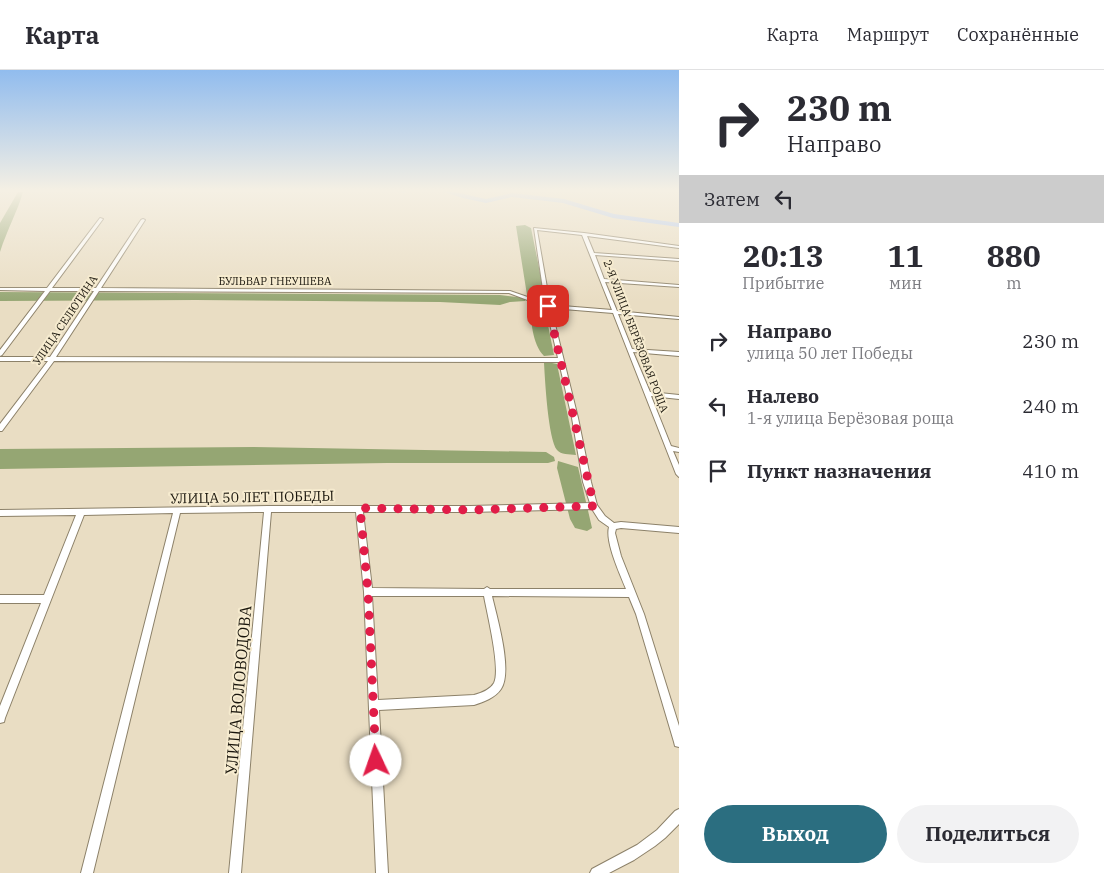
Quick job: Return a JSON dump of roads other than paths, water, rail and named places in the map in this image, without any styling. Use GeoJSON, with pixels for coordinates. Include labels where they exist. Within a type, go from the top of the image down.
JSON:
{"type":"FeatureCollection","features":[{"type":"Feature","properties":{"kind":"street"},"geometry":{"type":"LineString","coordinates":[[0,354],[95,227]]}},
{"type":"Feature","properties":{"kind":"street","name":"УЛИЦА СЕЛЮТИНА"},"geometry":{"type":"LineString","coordinates":[[0,429],[52,359],[138,227]]}},
{"type":"Feature","properties":{"kind":"street"},"geometry":{"type":"LineString","coordinates":[[679,247],[535,229],[548,306],[562,360],[594,506],[602,518],[612,526],[621,525],[679,530]]}},
{"type":"Feature","properties":{"kind":"street","name":"2-Я УЛИЦА БЕРЁЗОВАЯ РОЩА"},"geometry":{"type":"LineString","coordinates":[[584,234],[679,474]]}},
{"type":"Feature","properties":{"kind":"street"},"geometry":{"type":"LineString","coordinates":[[593,254],[679,260]]}},
{"type":"Feature","properties":{"kind":"street"},"geometry":{"type":"LineString","coordinates":[[603,280],[679,286]]}},
{"type":"Feature","properties":{"kind":"street","name":"БУЛЬВАР ГНЕУШЕВА"},"geometry":{"type":"LineString","coordinates":[[0,289],[510,292],[548,306],[679,318]]}},
{"type":"Feature","properties":{"kind":"street"},"geometry":{"type":"LineString","coordinates":[[630,350],[679,354]]}},
{"type":"Feature","properties":{"kind":"street"},"geometry":{"type":"LineString","coordinates":[[0,359],[562,360]]}},
{"type":"Feature","properties":{"kind":"street"},"geometry":{"type":"LineString","coordinates":[[648,394],[679,397]]}},
{"type":"Feature","properties":{"kind":"street"},"geometry":{"type":"LineString","coordinates":[[669,448],[679,450]]}},
{"type":"Feature","properties":{"kind":"street","name":"УЛИЦА 50 ЛЕТ ПОБЕДЫ"},"geometry":{"type":"LineString","coordinates":[[0,513],[360,508],[470,510],[594,506]]}},
{"type":"Feature","properties":{"kind":"street"},"geometry":{"type":"LineString","coordinates":[[360,508],[368,592],[382,873]]}},
{"type":"Feature","properties":{"kind":"street","name":"УЛИЦА ВОЛОВОДОВА"},"geometry":{"type":"LineString","coordinates":[[235,873],[268,509]]}},
{"type":"Feature","properties":{"kind":"street"},"geometry":{"type":"LineString","coordinates":[[87,873],[177,511]]}},
{"type":"Feature","properties":{"kind":"street"},"geometry":{"type":"LineString","coordinates":[[0,717],[81,512]]}},
{"type":"Feature","properties":{"kind":"street"},"geometry":{"type":"LineString","coordinates":[[612,526],[611,533],[640,614],[679,742]]}},
{"type":"Feature","properties":{"kind":"street"},"geometry":{"type":"LineString","coordinates":[[373,705],[474,700],[488,696],[498,685],[501,669],[487,591]]}},
{"type":"Feature","properties":{"kind":"street"},"geometry":{"type":"LineString","coordinates":[[368,592],[631,593]]}},
{"type":"Feature","properties":{"kind":"street"},"geometry":{"type":"LineString","coordinates":[[0,599],[46,598]]}},
{"type":"Feature","properties":{"kind":"street"},"geometry":{"type":"LineString","coordinates":[[596,873],[638,852],[672,825],[679,815]]}}]}
